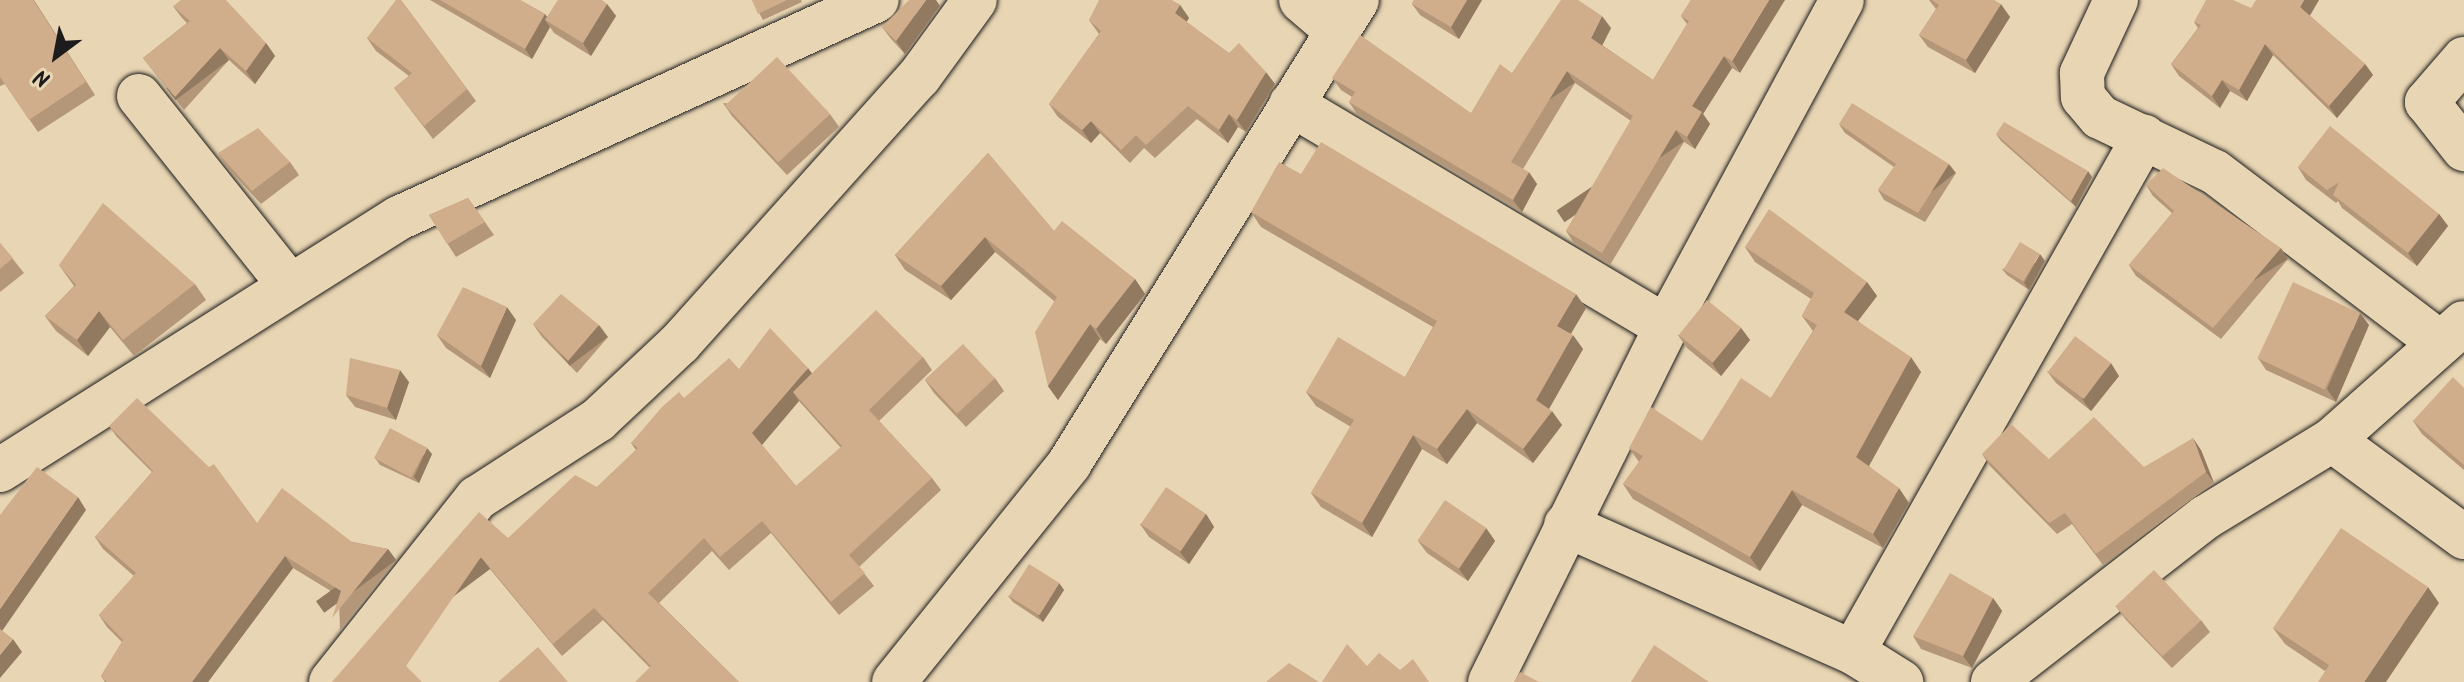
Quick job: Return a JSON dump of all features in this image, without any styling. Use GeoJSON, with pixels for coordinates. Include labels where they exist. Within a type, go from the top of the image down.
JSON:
{"type":"FeatureCollection","features":[{"type":"Feature","properties":{"kind":"street"},"geometry":{"type":"LineString","coordinates":[[0,470],[288,283],[399,218],[877,0]]}},
{"type":"Feature","properties":{"kind":"street"},"geometry":{"type":"LineString","coordinates":[[331,682],[477,498],[598,420],[680,343],[919,77],[975,0]]}},
{"type":"Feature","properties":{"kind":"street"},"geometry":{"type":"LineString","coordinates":[[894,682],[1069,464],[1347,15],[1301,0]]}},
{"type":"Feature","properties":{"kind":"street"},"geometry":{"type":"LineString","coordinates":[[1490,682],[1666,327],[1842,0]]}},
{"type":"Feature","properties":{"kind":"street"},"geometry":{"type":"LineString","coordinates":[[1993,682],[2206,517],[2332,440],[2452,333],[2242,190],[2100,117],[2083,97],[2082,73],[2116,0]]}},
{"type":"Feature","properties":{"kind":"street"},"geometry":{"type":"LineString","coordinates":[[2464,59],[2427,102],[2464,149]]}},
{"type":"Feature","properties":{"kind":"street"},"geometry":{"type":"LineString","coordinates":[[139,96],[288,283]]}},
{"type":"Feature","properties":{"kind":"street"},"geometry":{"type":"LineString","coordinates":[[1291,104],[1666,327]]}},
{"type":"Feature","properties":{"kind":"street"},"geometry":{"type":"LineString","coordinates":[[1853,652],[2144,137]]}},
{"type":"Feature","properties":{"kind":"street"},"geometry":{"type":"LineString","coordinates":[[2332,440],[2464,537]]}},
{"type":"Feature","properties":{"kind":"street"},"geometry":{"type":"LineString","coordinates":[[1566,525],[1853,652],[1901,682]]}},
{"type":"Feature","properties":{"kind":"building"},"geometry":{"type":"Polygon","coordinates":[[[0,0],[33,0],[86,82],[29,120],[0,77],[0,0]]]}},
{"type":"Feature","properties":{"kind":"building"},"geometry":{"type":"Polygon","coordinates":[[[181,0],[226,0],[266,43],[246,71],[220,48],[175,97],[143,58],[190,21],[173,6],[181,0]]]}},
{"type":"Feature","properties":{"kind":"building"},"geometry":{"type":"Polygon","coordinates":[[[396,0],[401,0],[467,89],[424,126],[394,88],[412,73],[367,38],[396,0]]]}},
{"type":"Feature","properties":{"kind":"building"},"geometry":{"type":"Polygon","coordinates":[[[440,0],[520,0],[545,14],[525,49],[440,0]]]}},
{"type":"Feature","properties":{"kind":"building"},"geometry":{"type":"Polygon","coordinates":[[[558,0],[602,0],[607,4],[583,43],[545,20],[558,0]]]}},
{"type":"Feature","properties":{"kind":"building"},"geometry":{"type":"Polygon","coordinates":[[[752,0],[787,0],[758,14],[752,0]]]}},
{"type":"Feature","properties":{"kind":"building"},"geometry":{"type":"Polygon","coordinates":[[[909,0],[926,0],[896,41],[882,27],[909,0]]]}},
{"type":"Feature","properties":{"kind":"building"},"geometry":{"type":"Polygon","coordinates":[[[1099,0],[1172,0],[1180,5],[1175,13],[1229,53],[1239,43],[1266,72],[1237,120],[1229,114],[1219,130],[1188,106],[1146,145],[1136,135],[1121,150],[1091,121],[1082,130],[1049,104],[1101,31],[1089,20],[1099,0]]]}},
{"type":"Feature","properties":{"kind":"building"},"geometry":{"type":"Polygon","coordinates":[[[1414,0],[1467,0],[1451,27],[1412,4],[1414,0]]]}},
{"type":"Feature","properties":{"kind":"building"},"geometry":{"type":"Polygon","coordinates":[[[1561,0],[1578,0],[1602,16],[1591,38],[1653,80],[1689,21],[1681,16],[1691,0],[1769,0],[1732,61],[1724,56],[1692,106],[1702,112],[1687,137],[1676,130],[1602,253],[1566,231],[1633,116],[1567,71],[1511,162],[1529,172],[1513,200],[1349,102],[1355,92],[1332,78],[1360,35],[1471,113],[1500,64],[1512,73],[1561,0]]]}},
{"type":"Feature","properties":{"kind":"building"},"geometry":{"type":"Polygon","coordinates":[[[1932,0],[1994,0],[2001,4],[1966,60],[1919,35],[1939,5],[1932,0]]]}},
{"type":"Feature","properties":{"kind":"building"},"geometry":{"type":"Polygon","coordinates":[[[2206,0],[2233,0],[2251,8],[2256,0],[2304,0],[2300,7],[2365,64],[2329,106],[2265,44],[2239,90],[2222,80],[2212,96],[2171,64],[2201,25],[2194,22],[2206,0]]]}},
{"type":"Feature","properties":{"kind":"building"},"geometry":{"type":"Polygon","coordinates":[[[777,57],[830,114],[778,162],[725,105],[777,57]]]}},
{"type":"Feature","properties":{"kind":"building"},"geometry":{"type":"Polygon","coordinates":[[[1852,103],[1949,164],[1918,213],[1878,190],[1896,164],[1839,124],[1852,103]]]}},
{"type":"Feature","properties":{"kind":"building"},"geometry":{"type":"Polygon","coordinates":[[[2004,122],[2088,171],[2071,201],[1996,134],[2004,122]]]}},
{"type":"Feature","properties":{"kind":"building"},"geometry":{"type":"Polygon","coordinates":[[[2330,126],[2439,214],[2408,253],[2333,195],[2339,182],[2327,190],[2298,167],[2330,126]]]}},
{"type":"Feature","properties":{"kind":"building"},"geometry":{"type":"Polygon","coordinates":[[[258,128],[290,162],[252,191],[218,153],[258,128]]]}},
{"type":"Feature","properties":{"kind":"building"},"geometry":{"type":"Polygon","coordinates":[[[1321,142],[1576,294],[1557,326],[1573,335],[1536,400],[1552,411],[1523,449],[1467,409],[1437,449],[1413,435],[1362,523],[1311,493],[1354,420],[1306,392],[1338,337],[1405,377],[1437,321],[1251,212],[1279,162],[1301,174],[1321,142]]]}},
{"type":"Feature","properties":{"kind":"building"},"geometry":{"type":"Polygon","coordinates":[[[988,153],[1054,231],[1062,221],[1135,279],[1096,329],[1090,324],[1048,386],[1035,332],[1057,297],[985,237],[941,286],[895,255],[988,153]]]}},
{"type":"Feature","properties":{"kind":"building"},"geometry":{"type":"Polygon","coordinates":[[[2163,168],[2281,248],[2213,328],[2129,265],[2174,211],[2146,185],[2163,168]]]}},
{"type":"Feature","properties":{"kind":"building"},"geometry":{"type":"Polygon","coordinates":[[[468,198],[485,222],[447,244],[429,215],[468,198]]]}},
{"type":"Feature","properties":{"kind":"building"},"geometry":{"type":"Polygon","coordinates":[[[103,203],[195,284],[123,340],[99,311],[77,340],[45,316],[76,285],[59,265],[103,203]]]}},
{"type":"Feature","properties":{"kind":"building"},"geometry":{"type":"Polygon","coordinates":[[[1769,209],[1867,282],[1844,312],[1911,357],[1856,457],[1899,488],[1873,534],[1792,490],[1750,557],[1623,484],[1643,456],[1629,448],[1651,407],[1702,441],[1741,378],[1771,398],[1817,325],[1802,316],[1814,293],[1745,247],[1769,209]]]}},
{"type":"Feature","properties":{"kind":"building"},"geometry":{"type":"Polygon","coordinates":[[[2020,242],[2040,254],[2023,281],[2004,269],[2020,242]]]}},
{"type":"Feature","properties":{"kind":"building"},"geometry":{"type":"Polygon","coordinates":[[[0,243],[13,258],[0,269],[0,243]]]}},
{"type":"Feature","properties":{"kind":"building"},"geometry":{"type":"Polygon","coordinates":[[[2293,282],[2360,313],[2325,389],[2258,358],[2293,282]]]}},
{"type":"Feature","properties":{"kind":"building"},"geometry":{"type":"Polygon","coordinates":[[[463,287],[507,307],[481,366],[437,335],[463,287]]]}},
{"type":"Feature","properties":{"kind":"building"},"geometry":{"type":"Polygon","coordinates":[[[561,294],[599,325],[568,361],[533,324],[561,294]]]}},
{"type":"Feature","properties":{"kind":"building"},"geometry":{"type":"Polygon","coordinates":[[[1707,300],[1741,328],[1713,363],[1679,335],[1707,300]]]}},
{"type":"Feature","properties":{"kind":"building"},"geometry":{"type":"Polygon","coordinates":[[[876,310],[923,357],[869,410],[932,478],[849,555],[865,573],[831,602],[762,521],[720,557],[704,538],[648,593],[739,682],[635,682],[651,666],[594,608],[553,644],[481,557],[406,666],[422,682],[332,682],[479,512],[508,538],[575,475],[597,487],[638,448],[631,443],[662,407],[679,392],[684,398],[729,358],[739,369],[770,328],[808,368],[752,433],[796,486],[842,446],[793,392],[876,310]]]}},
{"type":"Feature","properties":{"kind":"building"},"geometry":{"type":"Polygon","coordinates":[[[2075,336],[2111,363],[2084,399],[2048,372],[2075,336]]]}},
{"type":"Feature","properties":{"kind":"building"},"geometry":{"type":"Polygon","coordinates":[[[963,344],[995,378],[957,414],[925,379],[963,344]]]}},
{"type":"Feature","properties":{"kind":"building"},"geometry":{"type":"Polygon","coordinates":[[[350,358],[400,370],[387,408],[346,395],[350,358]]]}},
{"type":"Feature","properties":{"kind":"building"},"geometry":{"type":"Polygon","coordinates":[[[2453,377],[2464,388],[2464,465],[2413,421],[2453,377]]]}},
{"type":"Feature","properties":{"kind":"building"},"geometry":{"type":"Polygon","coordinates":[[[137,398],[209,467],[214,464],[257,523],[282,488],[352,542],[388,549],[332,618],[341,591],[285,556],[192,682],[107,682],[101,676],[123,640],[99,615],[136,573],[95,537],[153,471],[109,426],[137,398]]]}},
{"type":"Feature","properties":{"kind":"building"},"geometry":{"type":"Polygon","coordinates":[[[2094,417],[2144,467],[2193,438],[2206,472],[2096,554],[2065,513],[2049,523],[1982,454],[2011,424],[2049,459],[2094,417]]]}},
{"type":"Feature","properties":{"kind":"building"},"geometry":{"type":"Polygon","coordinates":[[[390,428],[427,448],[411,478],[374,458],[390,428]]]}},
{"type":"Feature","properties":{"kind":"building"},"geometry":{"type":"Polygon","coordinates":[[[37,467],[78,497],[0,609],[0,515],[37,467]]]}},
{"type":"Feature","properties":{"kind":"building"},"geometry":{"type":"Polygon","coordinates":[[[1166,487],[1206,514],[1181,551],[1141,524],[1166,487]]]}},
{"type":"Feature","properties":{"kind":"building"},"geometry":{"type":"Polygon","coordinates":[[[1445,500],[1486,528],[1459,569],[1418,541],[1445,500]]]}},
{"type":"Feature","properties":{"kind":"building"},"geometry":{"type":"Polygon","coordinates":[[[2341,528],[2428,587],[2364,682],[2318,682],[2329,665],[2273,628],[2341,528]]]}},
{"type":"Feature","properties":{"kind":"building"},"geometry":{"type":"Polygon","coordinates":[[[1029,564],[1060,583],[1039,615],[1009,596],[1029,564]]]}},
{"type":"Feature","properties":{"kind":"building"},"geometry":{"type":"Polygon","coordinates":[[[2154,570],[2201,620],[2162,657],[2115,606],[2154,570]]]}},
{"type":"Feature","properties":{"kind":"building"},"geometry":{"type":"Polygon","coordinates":[[[1950,573],[1993,598],[1963,656],[1913,636],[1950,573]]]}},
{"type":"Feature","properties":{"kind":"building"},"geometry":{"type":"Polygon","coordinates":[[[0,629],[13,639],[0,655],[0,629]]]}},
{"type":"Feature","properties":{"kind":"building"},"geometry":{"type":"Polygon","coordinates":[[[1347,644],[1367,666],[1379,653],[1400,670],[1413,659],[1429,682],[1322,682],[1347,644]]]}},
{"type":"Feature","properties":{"kind":"building"},"geometry":{"type":"Polygon","coordinates":[[[1654,645],[1709,682],[1631,682],[1654,645]]]}},
{"type":"Feature","properties":{"kind":"building"},"geometry":{"type":"Polygon","coordinates":[[[538,647],[568,682],[498,682],[538,647]]]}},
{"type":"Feature","properties":{"kind":"building"},"geometry":{"type":"Polygon","coordinates":[[[1289,663],[1319,682],[1266,682],[1289,663]]]}},
{"type":"Feature","properties":{"kind":"building"},"geometry":{"type":"Polygon","coordinates":[[[1520,672],[1539,682],[1514,682],[1520,672]]]}}]}
